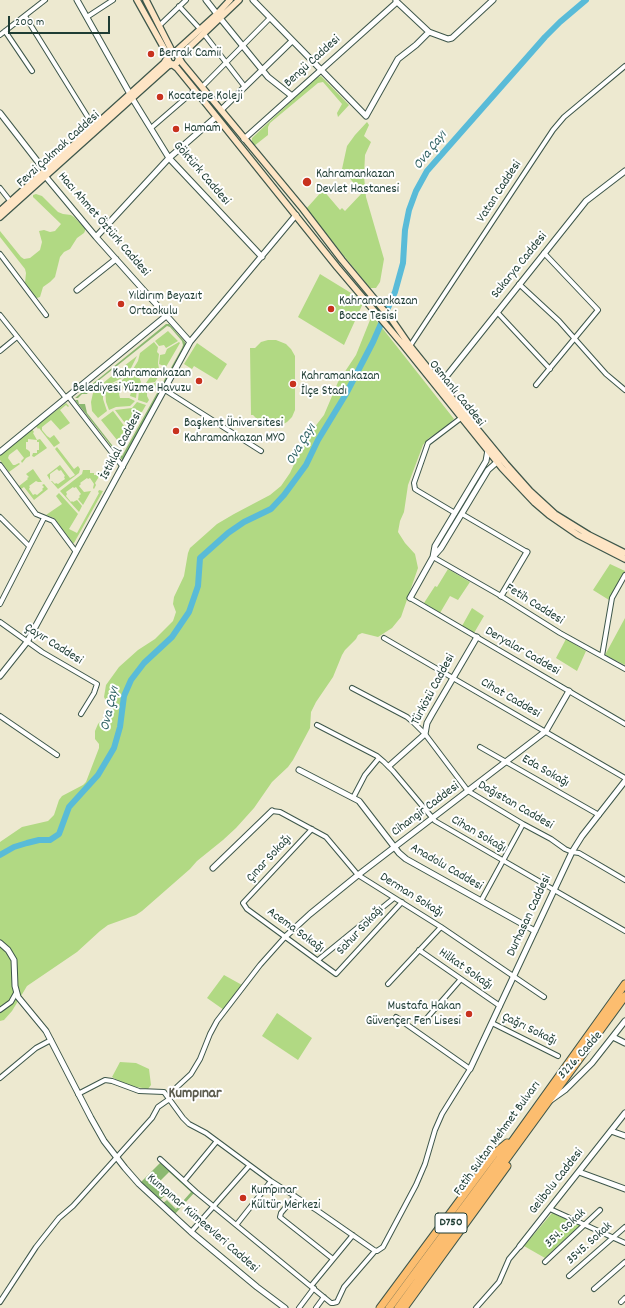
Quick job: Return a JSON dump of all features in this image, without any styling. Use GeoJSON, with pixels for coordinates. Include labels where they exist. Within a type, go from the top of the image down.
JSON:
{"type":"FeatureCollection","features":[{"type":"Feature","properties":{"kind":"highway","name":"Fatih Sultan Mehmet Bulvarı"},"geometry":{"type":"LineString","coordinates":[[398,1308],[625,984]]}},
{"type":"Feature","properties":{"kind":"highway","name":"Fatih Sultan Mehmet Bulvarı"},"geometry":{"type":"LineString","coordinates":[[388,1308],[516,1141],[549,1102],[625,996]]}},
{"type":"Feature","properties":{"kind":"highway"},"geometry":{"type":"LineString","coordinates":[[380,1308],[482,1169],[500,1149],[516,1141]]}},
{"type":"Feature","properties":{"kind":"highway"},"geometry":{"type":"LineString","coordinates":[[404,1308],[503,1173],[514,1156],[516,1141]]}},
{"type":"Feature","properties":{"kind":"main road"},"geometry":{"type":"LineString","coordinates":[[138,0],[168,57],[169,62],[172,64],[177,63],[176,55]]}},
{"type":"Feature","properties":{"kind":"main road","name":"Osmanlı Caddesi"},"geometry":{"type":"LineString","coordinates":[[146,0],[170,48],[303,209],[342,260],[392,320],[410,346],[441,383],[464,414],[506,464],[541,502],[555,514],[575,527],[625,553]]}},
{"type":"Feature","properties":{"kind":"main road"},"geometry":{"type":"LineString","coordinates":[[176,55],[239,0]]}},
{"type":"Feature","properties":{"kind":"main road"},"geometry":{"type":"LineString","coordinates":[[219,16],[228,1]]}},
{"type":"Feature","properties":{"kind":"main road"},"geometry":{"type":"LineString","coordinates":[[168,57],[170,54],[176,55]]}},
{"type":"Feature","properties":{"kind":"main road","name":"Fevzi Çakmak Caddesi"},"geometry":{"type":"LineString","coordinates":[[0,217],[131,96],[164,63],[168,57]]}},
{"type":"Feature","properties":{"kind":"main road","name":"Fevzi Çakmak Caddesi"},"geometry":{"type":"LineString","coordinates":[[0,212],[46,174],[94,127],[172,64]]}},
{"type":"Feature","properties":{"kind":"main road","name":"Osmanlı Caddesi"},"geometry":{"type":"LineString","coordinates":[[172,64],[337,267],[373,308],[497,462],[530,498],[549,515],[578,535],[625,559]]}},
{"type":"Feature","properties":{"kind":"main road"},"geometry":{"type":"LineString","coordinates":[[296,215],[302,216],[304,213],[303,209]]}},
{"type":"Feature","properties":{"kind":"street"},"geometry":{"type":"LineString","coordinates":[[0,35],[45,0]]}},
{"type":"Feature","properties":{"kind":"street","name":"Göktürk Caddesi"},"geometry":{"type":"LineString","coordinates":[[77,0],[131,96],[169,158],[262,257]]}},
{"type":"Feature","properties":{"kind":"street"},"geometry":{"type":"LineString","coordinates":[[87,17],[113,0]]}},
{"type":"Feature","properties":{"kind":"street"},"geometry":{"type":"LineString","coordinates":[[159,26],[186,0]]}},
{"type":"Feature","properties":{"kind":"street"},"geometry":{"type":"LineString","coordinates":[[206,0],[262,70],[275,83],[292,96]]}},
{"type":"Feature","properties":{"kind":"street"},"geometry":{"type":"LineString","coordinates":[[253,0],[366,116],[394,63],[429,32]]}},
{"type":"Feature","properties":{"kind":"street"},"geometry":{"type":"LineString","coordinates":[[397,1],[429,32],[452,38],[493,0]]}},
{"type":"Feature","properties":{"kind":"street","name":"Bengü Caddesi"},"geometry":{"type":"LineString","coordinates":[[244,138],[397,1]]}},
{"type":"Feature","properties":{"kind":"street"},"geometry":{"type":"LineString","coordinates":[[179,6],[202,32],[245,87]]}},
{"type":"Feature","properties":{"kind":"street"},"geometry":{"type":"LineString","coordinates":[[25,16],[94,127]]}},
{"type":"Feature","properties":{"kind":"street"},"geometry":{"type":"LineString","coordinates":[[202,87],[270,18]]}},
{"type":"Feature","properties":{"kind":"street"},"geometry":{"type":"LineString","coordinates":[[5,31],[32,71]]}},
{"type":"Feature","properties":{"kind":"street"},"geometry":{"type":"LineString","coordinates":[[221,110],[292,41]]}},
{"type":"Feature","properties":{"kind":"street","name":"Vatan Caddesi"},"geometry":{"type":"LineString","coordinates":[[410,346],[553,130],[564,117],[625,66]]}},
{"type":"Feature","properties":{"kind":"street"},"geometry":{"type":"LineString","coordinates":[[151,128],[194,90]]}},
{"type":"Feature","properties":{"kind":"street","name":"Hacı Ahmet Öztürk Caddesi"},"geometry":{"type":"LineString","coordinates":[[0,112],[46,174],[96,237],[190,342]]}},
{"type":"Feature","properties":{"kind":"street"},"geometry":{"type":"LineString","coordinates":[[96,237],[169,158],[216,117]]}},
{"type":"Feature","properties":{"kind":"street","name":"Sakarya Caddesi"},"geometry":{"type":"LineString","coordinates":[[441,383],[586,200],[625,171]]}},
{"type":"Feature","properties":{"kind":"street"},"geometry":{"type":"LineString","coordinates":[[0,188],[11,202]]}},
{"type":"Feature","properties":{"kind":"street","name":"İstiklal Caddesi"},"geometry":{"type":"LineString","coordinates":[[0,676],[27,642],[190,342],[296,215]]}},
{"type":"Feature","properties":{"kind":"street"},"geometry":{"type":"LineString","coordinates":[[536,385],[598,310],[544,253]]}},
{"type":"Feature","properties":{"kind":"street"},"geometry":{"type":"LineString","coordinates":[[0,254],[46,315]]}},
{"type":"Feature","properties":{"kind":"street"},"geometry":{"type":"LineString","coordinates":[[77,290],[116,259]]}},
{"type":"Feature","properties":{"kind":"street"},"geometry":{"type":"LineString","coordinates":[[519,284],[554,317],[606,374],[625,390]]}},
{"type":"Feature","properties":{"kind":"street"},"geometry":{"type":"LineString","coordinates":[[497,312],[550,369]]}},
{"type":"Feature","properties":{"kind":"street"},"geometry":{"type":"LineString","coordinates":[[0,315],[123,467]]}},
{"type":"Feature","properties":{"kind":"street"},"geometry":{"type":"LineString","coordinates":[[0,444],[2,450],[166,316]]}},
{"type":"Feature","properties":{"kind":"street"},"geometry":{"type":"LineString","coordinates":[[0,351],[17,337]]}},
{"type":"Feature","properties":{"kind":"street"},"geometry":{"type":"LineString","coordinates":[[165,390],[261,452]]}},
{"type":"Feature","properties":{"kind":"street"},"geometry":{"type":"LineString","coordinates":[[455,513],[418,491],[415,488],[414,483],[428,443],[461,418]]}},
{"type":"Feature","properties":{"kind":"street"},"geometry":{"type":"LineString","coordinates":[[433,557],[435,546],[486,461],[488,450]]}},
{"type":"Feature","properties":{"kind":"street"},"geometry":{"type":"LineString","coordinates":[[410,598],[433,557],[441,548],[488,470],[497,462]]}},
{"type":"Feature","properties":{"kind":"street"},"geometry":{"type":"LineString","coordinates":[[0,466],[36,514],[44,518],[51,519],[76,552]]}},
{"type":"Feature","properties":{"kind":"street"},"geometry":{"type":"LineString","coordinates":[[462,514],[528,552],[501,596]]}},
{"type":"Feature","properties":{"kind":"street"},"geometry":{"type":"LineString","coordinates":[[0,517],[29,546]]}},
{"type":"Feature","properties":{"kind":"street"},"geometry":{"type":"LineString","coordinates":[[0,604],[44,518]]}},
{"type":"Feature","properties":{"kind":"street","name":"Fetih Caddesi"},"geometry":{"type":"LineString","coordinates":[[433,557],[501,596],[560,633],[625,669]]}},
{"type":"Feature","properties":{"kind":"street"},"geometry":{"type":"LineString","coordinates":[[602,656],[612,598],[625,575]]}},
{"type":"Feature","properties":{"kind":"street","name":"Deryalar Caddesi"},"geometry":{"type":"LineString","coordinates":[[410,598],[625,724]]}},
{"type":"Feature","properties":{"kind":"street","name":"Çayır Caddesi"},"geometry":{"type":"LineString","coordinates":[[0,622],[27,642],[97,684],[94,693],[82,714]]}},
{"type":"Feature","properties":{"kind":"street","name":"Cihat Caddesi"},"geometry":{"type":"LineString","coordinates":[[384,638],[625,778]]}},
{"type":"Feature","properties":{"kind":"street","name":"Türközü Caddesi"},"geometry":{"type":"LineString","coordinates":[[388,766],[424,734],[429,718],[452,677],[477,638]]}},
{"type":"Feature","properties":{"kind":"street","name":"Dağıstan Caddesi"},"geometry":{"type":"LineString","coordinates":[[352,688],[407,717],[424,734],[468,791],[523,824],[551,838],[572,852],[579,853],[625,880]]}},
{"type":"Feature","properties":{"kind":"street","name":"Cihangir Caddesi"},"geometry":{"type":"LineString","coordinates":[[285,937],[298,923],[358,875],[546,732],[569,691]]}},
{"type":"Feature","properties":{"kind":"street"},"geometry":{"type":"LineString","coordinates":[[0,716],[57,755]]}},
{"type":"Feature","properties":{"kind":"street","name":"Cihan Sokağı"},"geometry":{"type":"LineString","coordinates":[[317,725],[379,758],[388,766],[432,819],[448,830],[625,931]]}},
{"type":"Feature","properties":{"kind":"street","name":"Eda Sokağı"},"geometry":{"type":"LineString","coordinates":[[480,747],[599,815]]}},
{"type":"Feature","properties":{"kind":"street"},"geometry":{"type":"LineString","coordinates":[[353,798],[365,775],[379,758]]}},
{"type":"Feature","properties":{"kind":"street","name":"Anadolu Caddesi"},"geometry":{"type":"LineString","coordinates":[[299,770],[362,804],[394,847],[406,859],[535,932]]}},
{"type":"Feature","properties":{"kind":"street","name":"Durhasan Caddesi"},"geometry":{"type":"LineString","coordinates":[[470,1069],[572,852],[582,836],[625,781]]}},
{"type":"Feature","properties":{"kind":"street"},"geometry":{"type":"LineString","coordinates":[[213,868],[272,811]]}},
{"type":"Feature","properties":{"kind":"street","name":"Derman Sokağı"},"geometry":{"type":"LineString","coordinates":[[272,811],[280,812],[330,840],[358,875],[441,927],[544,997]]}},
{"type":"Feature","properties":{"kind":"street"},"geometry":{"type":"LineString","coordinates":[[481,901],[523,824]]}},
{"type":"Feature","properties":{"kind":"street","name":"Çınar Sokağı"},"geometry":{"type":"LineString","coordinates":[[243,903],[312,829]]}},
{"type":"Feature","properties":{"kind":"street"},"geometry":{"type":"LineString","coordinates":[[318,960],[394,898]]}},
{"type":"Feature","properties":{"kind":"street","name":"Sahur Sokağı"},"geometry":{"type":"LineString","coordinates":[[336,974],[402,902]]}},
{"type":"Feature","properties":{"kind":"street","name":"Acema Sokağı"},"geometry":{"type":"LineString","coordinates":[[243,903],[247,908],[336,974]]}},
{"type":"Feature","properties":{"kind":"street"},"geometry":{"type":"LineString","coordinates":[[388,984],[441,927]]}},
{"type":"Feature","properties":{"kind":"street"},"geometry":{"type":"LineString","coordinates":[[0,1302],[36,1247],[50,1229],[152,1118],[158,1107],[169,1098],[177,1087],[191,1074],[197,1065],[217,1021],[250,976],[285,937]]}},
{"type":"Feature","properties":{"kind":"street"},"geometry":{"type":"LineString","coordinates":[[0,943],[8,950],[14,960],[16,993],[11,1002],[0,1010]]}},
{"type":"Feature","properties":{"kind":"street","name":"Hilkat Sokağı"},"geometry":{"type":"LineString","coordinates":[[419,950],[500,1006]]}},
{"type":"Feature","properties":{"kind":"street"},"geometry":{"type":"LineString","coordinates":[[427,1018],[461,979]]}},
{"type":"Feature","properties":{"kind":"street","name":"Kumpınar Kümeevleri Caddesi"},"geometry":{"type":"LineString","coordinates":[[16,993],[20,1001],[40,1024],[51,1040],[97,1130],[139,1184],[191,1232],[256,1287],[285,1308]]}},
{"type":"Feature","properties":{"kind":"street"},"geometry":{"type":"LineString","coordinates":[[160,1159],[184,1181],[324,1297],[333,1304],[337,1302],[344,1287],[375,1251],[383,1247],[416,1186],[425,1164],[438,1123],[446,1106],[470,1069],[396,1017]]}},
{"type":"Feature","properties":{"kind":"street","name":"3226. Cadde"},"geometry":{"type":"LineString","coordinates":[[549,1102],[576,1081],[592,1064],[625,1021]]}},
{"type":"Feature","properties":{"kind":"street","name":"Çağrı Sokağı"},"geometry":{"type":"LineString","coordinates":[[492,1023],[558,1056]]}},
{"type":"Feature","properties":{"kind":"street"},"geometry":{"type":"LineString","coordinates":[[613,1038],[625,1043]]}},
{"type":"Feature","properties":{"kind":"street"},"geometry":{"type":"LineString","coordinates":[[0,1078],[36,1048],[51,1040]]}},
{"type":"Feature","properties":{"kind":"street"},"geometry":{"type":"LineString","coordinates":[[78,1094],[101,1081],[109,1080],[139,1090],[162,1091],[166,1093],[186,1122],[206,1133],[249,1166],[375,1251]]}},
{"type":"Feature","properties":{"kind":"street","name":"Gelibolu Caddesi"},"geometry":{"type":"LineString","coordinates":[[520,1246],[625,1113]]}},
{"type":"Feature","properties":{"kind":"street"},"geometry":{"type":"LineString","coordinates":[[611,1131],[625,1136]]}},
{"type":"Feature","properties":{"kind":"street"},"geometry":{"type":"LineString","coordinates":[[184,1181],[217,1142]]}},
{"type":"Feature","properties":{"kind":"street"},"geometry":{"type":"LineString","coordinates":[[191,1232],[249,1166]]}},
{"type":"Feature","properties":{"kind":"street"},"geometry":{"type":"LineString","coordinates":[[579,1172],[625,1189]]}},
{"type":"Feature","properties":{"kind":"street"},"geometry":{"type":"LineString","coordinates":[[237,1224],[271,1181]]}},
{"type":"Feature","properties":{"kind":"street"},"geometry":{"type":"LineString","coordinates":[[295,1196],[281,1213],[280,1217],[333,1259]]}},
{"type":"Feature","properties":{"kind":"street"},"geometry":{"type":"LineString","coordinates":[[550,1209],[613,1237],[625,1244]]}},
{"type":"Feature","properties":{"kind":"street","name":"354. Sokak"},"geometry":{"type":"LineString","coordinates":[[545,1262],[600,1210]]}},
{"type":"Feature","properties":{"kind":"street","name":"3545. Sokak"},"geometry":{"type":"LineString","coordinates":[[569,1276],[625,1227]]}},
{"type":"Feature","properties":{"kind":"street"},"geometry":{"type":"LineString","coordinates":[[299,1308],[312,1287],[353,1235]]}},
{"type":"Feature","properties":{"kind":"street"},"geometry":{"type":"LineString","coordinates":[[476,1308],[499,1282],[509,1259],[520,1246]]}},
{"type":"Feature","properties":{"kind":"street"},"geometry":{"type":"LineString","coordinates":[[594,1290],[625,1262]]}},
{"type":"Feature","properties":{"kind":"street"},"geometry":{"type":"LineString","coordinates":[[316,1308],[324,1297]]}},
{"type":"Feature","properties":{"kind":"street"},"geometry":{"type":"LineString","coordinates":[[621,1302],[625,1298]]}},
{"type":"Feature","properties":{"kind":"green space"},"geometry":{"type":"Polygon","coordinates":[[[321,76],[349,105],[338,117],[337,113],[342,104],[323,82],[318,83],[270,123],[268,127],[268,135],[254,146],[252,143],[252,138],[316,78],[321,76]]]}},
{"type":"Feature","properties":{"kind":"green space"},"geometry":{"type":"Polygon","coordinates":[[[367,122],[369,125],[364,136],[371,142],[365,155],[364,176],[366,197],[384,259],[380,282],[376,288],[370,288],[306,209],[323,190],[340,210],[342,208],[345,211],[362,193],[342,169],[347,146],[367,122]]]}},
{"type":"Feature","properties":{"kind":"green space"},"geometry":{"type":"Polygon","coordinates":[[[36,194],[42,196],[58,212],[74,217],[85,228],[84,233],[77,238],[70,249],[64,252],[60,257],[55,277],[43,287],[40,297],[37,298],[25,283],[25,269],[0,237],[0,231],[24,259],[30,258],[40,250],[42,242],[39,231],[55,231],[61,224],[33,197],[33,195],[36,194]]]}},
{"type":"Feature","properties":{"kind":"green space","name":"Kahramankazan Bocce Tesisi"},"geometry":{"type":"Polygon","coordinates":[[[320,274],[364,301],[344,345],[298,317],[320,274]]]}},
{"type":"Feature","properties":{"kind":"green space"},"geometry":{"type":"Polygon","coordinates":[[[372,315],[454,419],[443,429],[429,438],[423,445],[408,485],[404,512],[400,521],[398,532],[415,554],[418,568],[401,617],[392,628],[378,637],[362,633],[358,635],[345,650],[333,677],[311,712],[310,728],[293,760],[288,767],[272,782],[254,808],[236,828],[142,911],[136,915],[108,925],[77,952],[27,986],[12,1011],[4,1020],[0,1021],[0,842],[22,827],[48,821],[54,815],[59,800],[62,796],[86,782],[99,748],[99,744],[95,739],[95,731],[98,724],[110,711],[110,707],[104,697],[106,685],[119,667],[138,650],[155,639],[173,621],[176,612],[173,604],[174,597],[184,576],[190,548],[217,524],[270,495],[281,486],[290,473],[307,437],[324,415],[338,382],[356,355],[372,315]]]}},
{"type":"Feature","properties":{"kind":"green space"},"geometry":{"type":"Polygon","coordinates":[[[166,324],[169,324],[185,342],[185,345],[123,461],[75,400],[78,400],[79,404],[85,404],[87,413],[122,456],[182,348],[182,341],[170,327],[167,326],[93,385],[87,394],[82,394],[78,398],[75,398],[166,324]]]}},
{"type":"Feature","properties":{"kind":"green space"},"geometry":{"type":"Polygon","coordinates":[[[168,331],[178,341],[166,348],[164,345],[159,346],[155,341],[168,331]]]}},
{"type":"Feature","properties":{"kind":"green space"},"geometry":{"type":"Polygon","coordinates":[[[276,340],[286,344],[295,356],[295,410],[292,417],[287,422],[280,426],[273,427],[262,424],[253,415],[251,415],[250,348],[255,348],[261,342],[276,340]]]}},
{"type":"Feature","properties":{"kind":"green space"},"geometry":{"type":"Polygon","coordinates":[[[154,342],[158,347],[157,352],[159,354],[158,363],[160,374],[155,382],[146,383],[150,377],[155,375],[152,368],[147,369],[145,373],[137,372],[135,374],[130,374],[138,361],[140,353],[154,342]]]}},
{"type":"Feature","properties":{"kind":"green space"},"geometry":{"type":"Polygon","coordinates":[[[179,342],[180,343],[166,367],[159,364],[160,355],[165,354],[167,349],[179,342]]]}},
{"type":"Feature","properties":{"kind":"green space"},"geometry":{"type":"Polygon","coordinates":[[[197,343],[227,364],[217,380],[194,366],[192,369],[184,364],[197,343]]]}},
{"type":"Feature","properties":{"kind":"green space"},"geometry":{"type":"Polygon","coordinates":[[[137,356],[131,368],[122,378],[112,383],[102,384],[114,374],[118,375],[122,373],[124,371],[124,366],[137,356]]]}},
{"type":"Feature","properties":{"kind":"green space"},"geometry":{"type":"Polygon","coordinates":[[[128,375],[135,375],[139,377],[141,382],[137,389],[136,398],[130,396],[132,389],[124,389],[121,385],[121,381],[128,375]]]}},
{"type":"Feature","properties":{"kind":"green space"},"geometry":{"type":"Polygon","coordinates":[[[159,381],[155,388],[151,388],[147,391],[149,400],[147,403],[138,400],[139,391],[142,385],[153,384],[159,381]]]}},
{"type":"Feature","properties":{"kind":"green space"},"geometry":{"type":"Polygon","coordinates":[[[118,382],[121,390],[119,394],[120,398],[129,398],[135,401],[130,406],[116,407],[109,410],[106,402],[105,388],[107,385],[118,382]]]}},
{"type":"Feature","properties":{"kind":"green space"},"geometry":{"type":"Polygon","coordinates":[[[100,386],[103,388],[103,399],[107,411],[98,418],[92,411],[91,402],[93,393],[100,386]]]}},
{"type":"Feature","properties":{"kind":"green space"},"geometry":{"type":"Polygon","coordinates":[[[137,402],[146,405],[131,431],[115,410],[132,408],[137,402]]]}},
{"type":"Feature","properties":{"kind":"green space"},"geometry":{"type":"Polygon","coordinates":[[[66,403],[69,406],[68,407],[66,405],[60,410],[70,423],[60,430],[51,420],[42,427],[42,430],[47,436],[50,438],[54,435],[60,443],[54,447],[36,426],[66,403]]]}},
{"type":"Feature","properties":{"kind":"green space"},"geometry":{"type":"Polygon","coordinates":[[[113,411],[128,431],[117,440],[101,420],[113,411]]]}},
{"type":"Feature","properties":{"kind":"green space"},"geometry":{"type":"Polygon","coordinates":[[[32,429],[37,440],[28,439],[28,442],[26,442],[26,449],[30,452],[30,456],[22,463],[21,461],[24,458],[17,449],[9,455],[8,458],[13,465],[20,464],[9,472],[0,460],[0,455],[32,429]]]}},
{"type":"Feature","properties":{"kind":"green space"},"geometry":{"type":"Polygon","coordinates":[[[40,439],[47,448],[34,457],[32,456],[33,453],[37,453],[37,450],[39,450],[39,442],[37,442],[37,440],[40,439]]]}},
{"type":"Feature","properties":{"kind":"green space"},"geometry":{"type":"Polygon","coordinates":[[[57,447],[74,469],[78,466],[80,469],[79,473],[58,489],[51,481],[58,484],[65,479],[65,476],[61,470],[59,471],[57,469],[50,474],[50,480],[47,475],[60,465],[70,478],[75,475],[55,449],[57,447]]]}},
{"type":"Feature","properties":{"kind":"green space"},"geometry":{"type":"Polygon","coordinates":[[[33,469],[42,482],[36,481],[29,486],[29,489],[33,495],[37,495],[43,490],[42,489],[44,487],[42,485],[44,484],[48,489],[34,500],[24,487],[21,489],[19,486],[28,479],[27,478],[29,477],[26,474],[33,469]]]}},
{"type":"Feature","properties":{"kind":"green space"},"geometry":{"type":"Polygon","coordinates":[[[83,470],[90,470],[90,473],[94,473],[94,475],[100,475],[95,483],[96,485],[94,489],[94,484],[90,478],[87,478],[80,483],[81,484],[79,486],[84,492],[91,491],[83,505],[78,499],[81,494],[76,487],[73,487],[66,492],[66,496],[71,502],[77,500],[82,506],[79,512],[60,491],[82,474],[83,470]]]}},
{"type":"Feature","properties":{"kind":"green space"},"geometry":{"type":"Polygon","coordinates":[[[99,490],[103,491],[73,543],[54,518],[46,515],[62,504],[56,496],[59,493],[78,514],[69,529],[77,533],[99,493],[99,490]]]}},
{"type":"Feature","properties":{"kind":"green space"},"geometry":{"type":"Polygon","coordinates":[[[610,564],[625,571],[609,600],[593,590],[610,564]]]}},
{"type":"Feature","properties":{"kind":"green space"},"geometry":{"type":"Polygon","coordinates":[[[448,569],[470,582],[458,600],[450,596],[440,613],[424,603],[435,586],[437,587],[448,569]]]}},
{"type":"Feature","properties":{"kind":"green space"},"geometry":{"type":"Polygon","coordinates":[[[472,608],[484,616],[474,633],[462,626],[472,608]]]}},
{"type":"Feature","properties":{"kind":"green space"},"geometry":{"type":"Polygon","coordinates":[[[625,618],[625,665],[605,655],[625,618]]]}},
{"type":"Feature","properties":{"kind":"green space"},"geometry":{"type":"Polygon","coordinates":[[[566,639],[586,651],[577,671],[556,658],[566,639]]]}},
{"type":"Feature","properties":{"kind":"green space"},"geometry":{"type":"Polygon","coordinates":[[[224,975],[242,985],[224,1010],[207,998],[224,975]]]}},
{"type":"Feature","properties":{"kind":"green space"},"geometry":{"type":"Polygon","coordinates":[[[277,1013],[312,1038],[298,1060],[262,1036],[277,1013]]]}},
{"type":"Feature","properties":{"kind":"green space"},"geometry":{"type":"Polygon","coordinates":[[[120,1062],[136,1063],[149,1069],[151,1085],[148,1089],[125,1085],[112,1077],[120,1062]]]}},
{"type":"Feature","properties":{"kind":"green space"},"geometry":{"type":"Polygon","coordinates":[[[161,1162],[194,1193],[175,1214],[163,1203],[167,1200],[176,1209],[191,1192],[169,1172],[159,1182],[169,1192],[160,1200],[141,1182],[161,1162]]]}},
{"type":"Feature","properties":{"kind":"green space"},"geometry":{"type":"Polygon","coordinates":[[[552,1213],[580,1225],[545,1258],[524,1246],[552,1213]]]}},
{"type":"Feature","properties":{"kind":"waterway","name":"Ova Çayı"},"geometry":{"type":"LineString","coordinates":[[0,855],[14,847],[39,840],[50,840],[59,834],[69,807],[98,775],[114,748],[120,727],[124,696],[131,680],[144,663],[172,637],[189,612],[198,586],[200,558],[228,533],[244,522],[271,509],[284,495],[306,465],[318,440],[346,394],[373,342],[395,292],[403,263],[405,230],[409,210],[416,191],[427,171],[545,37],[586,0]]}},
{"type":"Feature","properties":{"kind":"place","name":"Berrak Camii"},"geometry":{"type":"Point","coordinates":[151,54]}},
{"type":"Feature","properties":{"kind":"place","name":"Kocatepe Koleji"},"geometry":{"type":"Point","coordinates":[160,97]}},
{"type":"Feature","properties":{"kind":"place","name":"Hamam"},"geometry":{"type":"Point","coordinates":[176,129]}},
{"type":"Feature","properties":{"kind":"place","name":"Kahramankazan Devlet Hastanesi"},"geometry":{"type":"Point","coordinates":[307,182]}},
{"type":"Feature","properties":{"kind":"place","name":"Yıldırım Beyazıt Ortaokulu"},"geometry":{"type":"Point","coordinates":[121,304]}},
{"type":"Feature","properties":{"kind":"place","name":"Kahramankazan Bocce Tesisi"},"geometry":{"type":"Point","coordinates":[331,309]}},
{"type":"Feature","properties":{"kind":"place","name":"Kahramankazan Belediyesi Yüzme Havuzu"},"geometry":{"type":"Point","coordinates":[199,381]}},
{"type":"Feature","properties":{"kind":"place","name":"Kahramankazan İlçe Stadı"},"geometry":{"type":"Point","coordinates":[293,384]}},
{"type":"Feature","properties":{"kind":"place","name":"Başkent Üniversitesi Kahramankazan MYO"},"geometry":{"type":"Point","coordinates":[176,431]}},
{"type":"Feature","properties":{"kind":"place","name":"Mustafa Hakan Güvençer Fen Lisesi"},"geometry":{"type":"Point","coordinates":[469,1014]}},
{"type":"Feature","properties":{"kind":"place","name":"Kumpınar Kültür Merkezi"},"geometry":{"type":"Point","coordinates":[243,1198]}},
{"type":"Feature","properties":{"kind":"district","name":"Kumpınar"},"geometry":{"type":"Point","coordinates":[195,1095]}}]}
